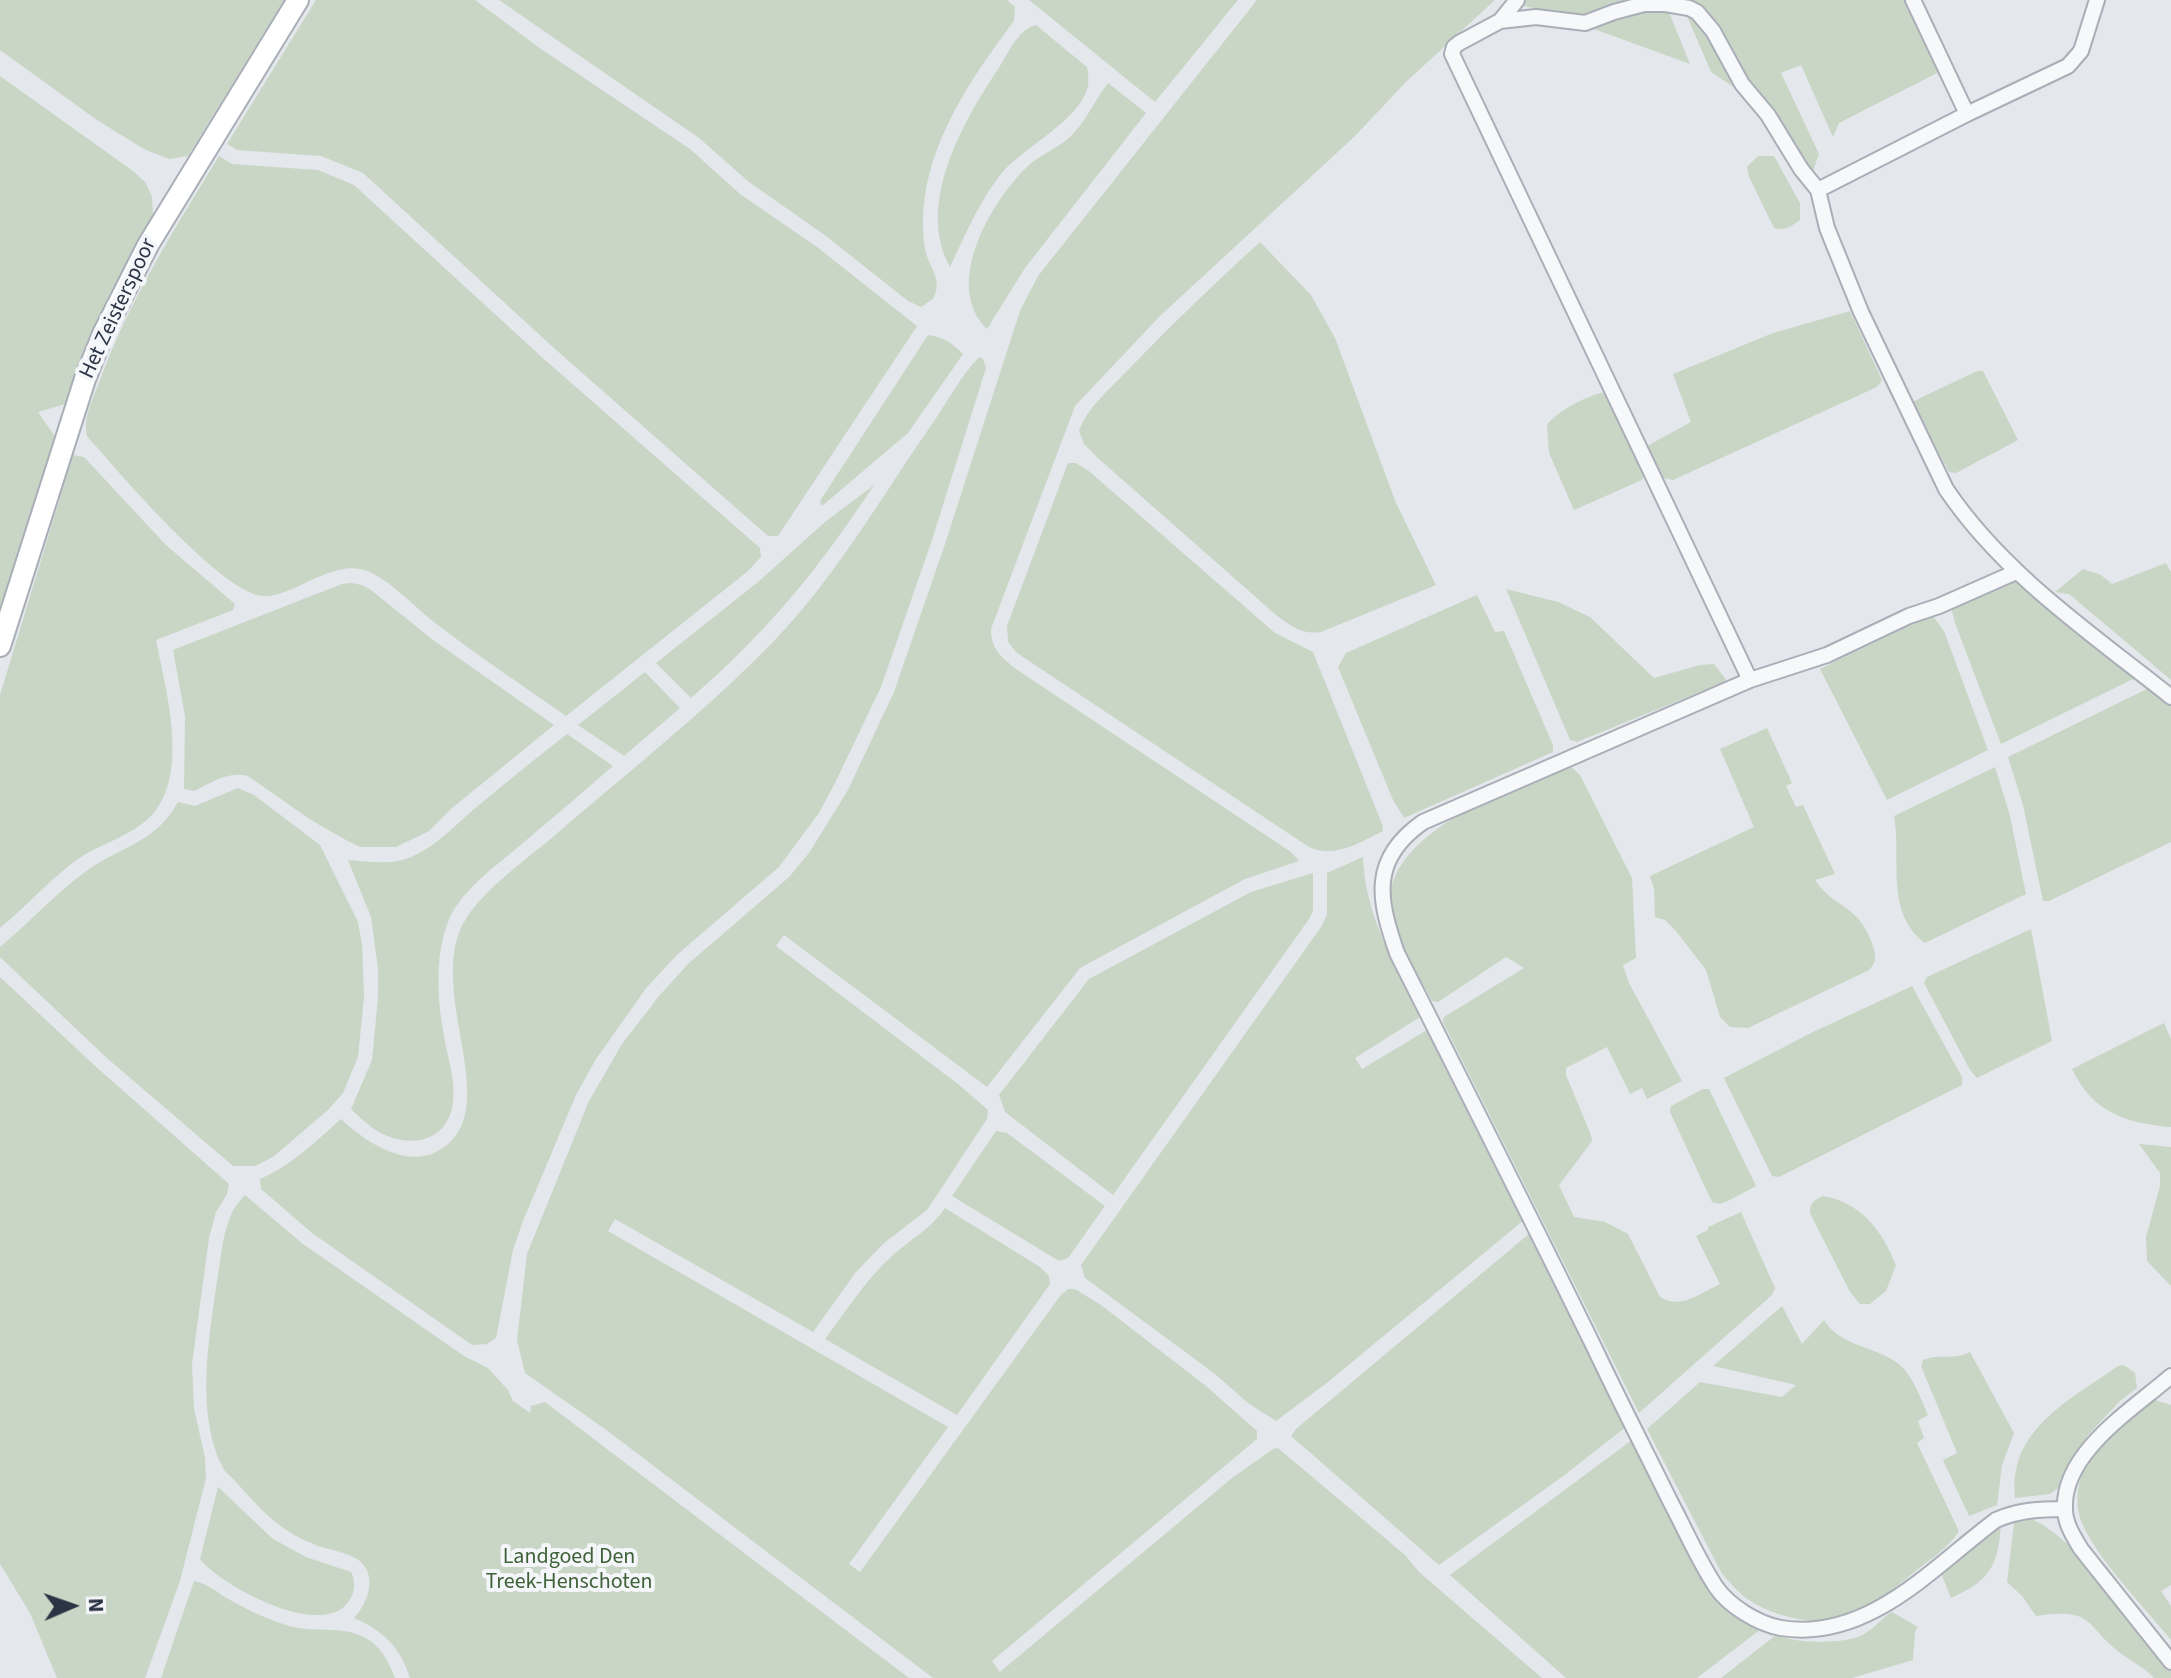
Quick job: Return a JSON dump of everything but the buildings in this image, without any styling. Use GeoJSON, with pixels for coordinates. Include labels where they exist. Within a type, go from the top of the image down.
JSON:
{"type":"FeatureCollection","features":[{"type":"Feature","properties":{"kind":"street","name":"Het Zeisterspoor"},"geometry":{"type":"LineString","coordinates":[[0,646],[85,379],[103,334],[148,245],[298,0]]}},
{"type":"Feature","properties":{"kind":"street"},"geometry":{"type":"LineString","coordinates":[[1500,21],[1517,0]]}},
{"type":"Feature","properties":{"kind":"street"},"geometry":{"type":"LineString","coordinates":[[1913,0],[1967,114]]}},
{"type":"Feature","properties":{"kind":"street"},"geometry":{"type":"LineString","coordinates":[[1818,190],[2068,66],[2076,60],[2097,0]]}},
{"type":"Feature","properties":{"kind":"street"},"geometry":{"type":"LineString","coordinates":[[1750,680],[1452,54],[1459,43],[1500,21],[1536,17],[1585,23],[1644,4],[1665,4],[1697,12],[1713,31],[1742,84],[1768,115],[1801,169],[1818,190],[1827,228],[1861,312],[1946,489],[1962,514],[2016,572],[2171,697]]}},
{"type":"Feature","properties":{"kind":"street"},"geometry":{"type":"LineString","coordinates":[[2016,572],[1909,616],[1827,655],[1750,680],[1423,822],[1403,836],[1388,857],[1382,882],[1383,914],[1397,953],[1699,1557],[1717,1589],[1734,1606],[1779,1628],[1806,1630],[1834,1627],[1861,1618],[1894,1600],[1996,1520],[2011,1513],[2033,1509],[2065,1509]]}},
{"type":"Feature","properties":{"kind":"street"},"geometry":{"type":"LineString","coordinates":[[2171,1376],[2091,1445],[2074,1469],[2067,1489],[2065,1509],[2070,1530],[2081,1549],[2171,1662]]}},
{"type":"Feature","properties":{"kind":"green space"},"geometry":{"type":"Polygon","coordinates":[[[0,0],[284,0],[188,156],[169,159],[144,149],[97,120],[0,50],[0,0]]]}},
{"type":"Feature","properties":{"kind":"green space"},"geometry":{"type":"Polygon","coordinates":[[[316,0],[475,0],[541,49],[690,149],[740,194],[817,247],[917,326],[778,536],[768,536],[555,349],[363,173],[321,156],[237,150],[227,144],[316,0]]]}},
{"type":"Feature","properties":{"kind":"green space"},"geometry":{"type":"Polygon","coordinates":[[[499,0],[1007,0],[1015,7],[1014,21],[982,65],[954,112],[942,137],[926,189],[923,234],[937,287],[933,299],[921,307],[908,301],[826,236],[749,182],[699,138],[499,0]]]}},
{"type":"Feature","properties":{"kind":"green space"},"geometry":{"type":"Polygon","coordinates":[[[1029,0],[1238,0],[1155,102],[1029,0]]]}},
{"type":"Feature","properties":{"kind":"green space"},"geometry":{"type":"Polygon","coordinates":[[[1257,0],[1495,0],[1406,82],[1354,137],[1160,316],[1075,406],[991,629],[998,652],[1016,669],[1291,852],[1299,861],[1245,879],[1080,968],[987,1087],[784,935],[776,946],[988,1110],[987,1119],[927,1210],[884,1243],[856,1272],[813,1332],[615,1219],[608,1231],[948,1427],[849,1564],[860,1572],[1068,1289],[1075,1289],[1101,1305],[1206,1386],[1257,1431],[1257,1439],[992,1661],[1000,1672],[1232,1478],[1278,1448],[1405,1555],[1419,1572],[1542,1678],[933,1678],[605,1429],[525,1373],[517,1340],[527,1254],[589,1101],[622,1044],[688,964],[789,877],[809,853],[848,790],[894,692],[1020,311],[1038,276],[1257,0]]]}},
{"type":"Feature","properties":{"kind":"green space"},"geometry":{"type":"Polygon","coordinates":[[[1520,0],[1664,0],[1690,64],[1542,10],[1515,4],[1520,0]]]}},
{"type":"Feature","properties":{"kind":"green space"},"geometry":{"type":"Polygon","coordinates":[[[1680,0],[1905,0],[1939,72],[1839,123],[1833,137],[1801,65],[1781,73],[1819,154],[1809,182],[1747,96],[1711,72],[1680,0]]]}},
{"type":"Feature","properties":{"kind":"green space"},"geometry":{"type":"Polygon","coordinates":[[[1036,25],[1087,67],[1088,86],[1074,111],[1001,174],[979,207],[950,267],[941,242],[938,216],[948,163],[972,111],[1011,47],[1024,31],[1036,25]]]}},
{"type":"Feature","properties":{"kind":"green space"},"geometry":{"type":"Polygon","coordinates":[[[0,76],[133,171],[146,183],[152,197],[153,215],[109,295],[65,404],[38,412],[56,438],[0,611],[0,76]]]}},
{"type":"Feature","properties":{"kind":"green space"},"geometry":{"type":"Polygon","coordinates":[[[1108,83],[1146,113],[1025,268],[987,329],[974,311],[969,290],[970,267],[987,221],[1028,166],[1075,132],[1108,83]]]}},
{"type":"Feature","properties":{"kind":"green space"},"geometry":{"type":"Polygon","coordinates":[[[219,156],[232,164],[318,170],[354,185],[545,360],[760,548],[761,557],[748,571],[566,716],[457,639],[370,572],[357,568],[343,569],[290,590],[265,596],[247,591],[224,576],[198,555],[145,501],[87,436],[86,429],[91,403],[124,324],[153,267],[219,156]]]}},
{"type":"Feature","properties":{"kind":"green space"},"geometry":{"type":"Polygon","coordinates":[[[1758,156],[1774,156],[1800,203],[1800,220],[1788,227],[1774,228],[1749,177],[1747,167],[1758,156]]]}},
{"type":"Feature","properties":{"kind":"green space"},"geometry":{"type":"Polygon","coordinates":[[[1260,242],[1311,295],[1335,338],[1396,503],[1436,585],[1321,632],[1302,631],[1276,615],[1099,459],[1084,444],[1079,431],[1087,415],[1105,393],[1260,242]]]}},
{"type":"Feature","properties":{"kind":"green space"},"geometry":{"type":"Polygon","coordinates":[[[1850,311],[1882,380],[1877,387],[1673,480],[1662,478],[1647,446],[1691,422],[1673,374],[1773,333],[1850,311]]]}},
{"type":"Feature","properties":{"kind":"green space"},"geometry":{"type":"Polygon","coordinates":[[[928,335],[947,341],[963,354],[908,433],[822,506],[820,501],[928,335]]]}},
{"type":"Feature","properties":{"kind":"green space"},"geometry":{"type":"Polygon","coordinates":[[[979,357],[986,368],[932,540],[881,687],[835,783],[819,813],[779,867],[678,954],[647,987],[596,1059],[576,1095],[523,1221],[513,1250],[496,1338],[487,1344],[472,1345],[312,1233],[261,1189],[260,1179],[293,1160],[341,1119],[379,1147],[409,1156],[424,1156],[438,1151],[452,1140],[464,1120],[467,1094],[453,972],[456,943],[467,917],[497,884],[694,717],[773,642],[837,565],[959,382],[979,357]]]}},
{"type":"Feature","properties":{"kind":"green space"},"geometry":{"type":"Polygon","coordinates":[[[1977,371],[1983,371],[2018,440],[1956,473],[1949,472],[1912,402],[1977,371]]]}},
{"type":"Feature","properties":{"kind":"green space"},"geometry":{"type":"Polygon","coordinates":[[[1604,392],[1645,475],[1642,480],[1574,510],[1549,453],[1547,425],[1573,405],[1604,392]]]}},
{"type":"Feature","properties":{"kind":"green space"},"geometry":{"type":"Polygon","coordinates":[[[73,455],[84,457],[166,545],[235,604],[233,610],[156,640],[172,737],[168,787],[158,807],[142,824],[68,867],[0,928],[0,695],[73,455]]]}},
{"type":"Feature","properties":{"kind":"green space"},"geometry":{"type":"Polygon","coordinates":[[[1068,463],[1076,463],[1090,472],[1275,633],[1313,652],[1383,831],[1337,850],[1309,847],[1017,653],[1008,642],[1007,626],[1068,463]]]}},
{"type":"Feature","properties":{"kind":"green space"},"geometry":{"type":"Polygon","coordinates":[[[874,485],[833,545],[790,599],[744,649],[691,698],[656,663],[758,582],[825,522],[874,485]]]}},
{"type":"Feature","properties":{"kind":"green space"},"geometry":{"type":"Polygon","coordinates":[[[2166,563],[2171,572],[2171,680],[2069,594],[2055,592],[2083,569],[2101,575],[2112,584],[2166,563]]]}},
{"type":"Feature","properties":{"kind":"green space"},"geometry":{"type":"Polygon","coordinates":[[[2015,581],[2137,677],[2001,744],[1951,607],[2015,581]]]}},
{"type":"Feature","properties":{"kind":"green space"},"geometry":{"type":"Polygon","coordinates":[[[351,583],[371,590],[433,640],[554,725],[451,809],[429,831],[396,847],[360,847],[311,820],[248,776],[226,776],[194,791],[184,789],[185,716],[173,650],[351,583]]]}},
{"type":"Feature","properties":{"kind":"green space"},"geometry":{"type":"Polygon","coordinates":[[[1506,589],[1558,602],[1590,617],[1654,678],[1714,664],[1727,681],[1577,742],[1570,740],[1506,589]]]}},
{"type":"Feature","properties":{"kind":"green space"},"geometry":{"type":"Polygon","coordinates":[[[1477,595],[1495,632],[1504,631],[1553,745],[1553,752],[1404,818],[1393,800],[1338,667],[1346,653],[1477,595]]]}},
{"type":"Feature","properties":{"kind":"green space"},"geometry":{"type":"Polygon","coordinates":[[[1932,615],[1944,631],[1988,750],[1887,800],[1820,669],[1932,615]]]}},
{"type":"Feature","properties":{"kind":"green space"},"geometry":{"type":"Polygon","coordinates":[[[645,672],[680,708],[624,756],[578,725],[645,672]]]}},
{"type":"Feature","properties":{"kind":"green space"},"geometry":{"type":"Polygon","coordinates":[[[2151,687],[2171,703],[2171,842],[2049,901],[2043,901],[2023,805],[2008,757],[2151,687]]]}},
{"type":"Feature","properties":{"kind":"green space"},"geometry":{"type":"Polygon","coordinates":[[[1767,728],[1792,783],[1786,786],[1796,807],[1803,805],[1835,874],[1815,880],[1861,921],[1873,946],[1875,959],[1869,970],[1748,1028],[1730,1027],[1720,1017],[1706,970],[1676,931],[1665,920],[1655,917],[1650,876],[1754,827],[1720,749],[1767,728]]]}},
{"type":"Feature","properties":{"kind":"green space"},"geometry":{"type":"Polygon","coordinates":[[[567,734],[613,766],[484,876],[457,904],[446,929],[438,975],[442,1021],[453,1081],[448,1121],[440,1130],[420,1140],[409,1141],[385,1135],[351,1109],[372,1060],[378,968],[371,917],[348,860],[392,862],[421,852],[567,734]]]}},
{"type":"Feature","properties":{"kind":"green space"},"geometry":{"type":"Polygon","coordinates":[[[1568,764],[1580,775],[1632,878],[1636,958],[1623,965],[1629,983],[1682,1081],[1647,1099],[1642,1088],[1630,1094],[1607,1047],[1566,1068],[1592,1141],[1559,1185],[1574,1217],[1605,1222],[1628,1234],[1660,1297],[1668,1301],[1683,1301],[1720,1284],[1696,1236],[1741,1212],[1775,1288],[1772,1295],[1639,1413],[1443,1022],[1444,1017],[1524,968],[1506,957],[1438,1002],[1432,1001],[1403,949],[1391,918],[1391,889],[1403,863],[1424,840],[1482,802],[1568,764]]]}},
{"type":"Feature","properties":{"kind":"green space"},"geometry":{"type":"Polygon","coordinates":[[[1995,767],[2010,816],[2026,894],[1925,943],[1912,930],[1899,901],[1894,816],[1995,767]]]}},
{"type":"Feature","properties":{"kind":"green space"},"geometry":{"type":"Polygon","coordinates":[[[238,788],[254,795],[320,845],[358,922],[362,944],[364,997],[358,1057],[343,1093],[328,1110],[273,1157],[255,1166],[233,1166],[108,1059],[0,957],[0,947],[63,890],[98,863],[148,836],[169,816],[178,802],[195,806],[238,788]]]}},
{"type":"Feature","properties":{"kind":"green space"},"geometry":{"type":"Polygon","coordinates":[[[1363,857],[1375,920],[1420,1017],[1355,1058],[1362,1069],[1427,1030],[1524,1220],[1328,1382],[1276,1421],[1085,1278],[1081,1265],[1321,927],[1327,915],[1327,873],[1363,857]]]}},
{"type":"Feature","properties":{"kind":"green space"},"geometry":{"type":"Polygon","coordinates":[[[1313,873],[1313,911],[1309,919],[1113,1195],[1005,1112],[999,1095],[1089,979],[1251,892],[1313,873]]]}},
{"type":"Feature","properties":{"kind":"green space"},"geometry":{"type":"Polygon","coordinates":[[[2031,929],[2052,1041],[1977,1078],[1924,983],[1927,977],[2031,929]]]}},
{"type":"Feature","properties":{"kind":"green space"},"geometry":{"type":"Polygon","coordinates":[[[0,977],[229,1184],[216,1212],[209,1238],[192,1364],[194,1408],[206,1478],[180,1581],[145,1678],[57,1678],[30,1613],[0,1564],[0,977]]]}},
{"type":"Feature","properties":{"kind":"green space"},"geometry":{"type":"Polygon","coordinates":[[[1912,986],[1962,1077],[1962,1085],[1779,1177],[1772,1176],[1724,1078],[1912,986]]]}},
{"type":"Feature","properties":{"kind":"green space"},"geometry":{"type":"Polygon","coordinates":[[[2164,1023],[2171,1039],[2171,1127],[2112,1113],[2090,1096],[2072,1069],[2164,1023]]]}},
{"type":"Feature","properties":{"kind":"green space"},"geometry":{"type":"Polygon","coordinates":[[[1703,1089],[1709,1089],[1756,1186],[1720,1204],[1712,1202],[1670,1112],[1671,1106],[1703,1089]]]}},
{"type":"Feature","properties":{"kind":"green space"},"geometry":{"type":"Polygon","coordinates":[[[996,1131],[1007,1133],[1105,1206],[1068,1258],[1059,1261],[952,1196],[996,1131]]]}},
{"type":"Feature","properties":{"kind":"green space"},"geometry":{"type":"Polygon","coordinates":[[[2139,1144],[2171,1147],[2171,1286],[2147,1261],[2146,1237],[2160,1186],[2160,1173],[2139,1144]]]}},
{"type":"Feature","properties":{"kind":"green space","name":"Landgoed Den Treek-Henschoten"},"geometry":{"type":"Polygon","coordinates":[[[245,1195],[303,1244],[464,1356],[488,1368],[508,1390],[513,1401],[530,1413],[531,1406],[545,1402],[909,1678],[410,1678],[396,1648],[374,1628],[354,1618],[363,1606],[368,1591],[369,1576],[362,1563],[351,1556],[299,1538],[279,1525],[224,1470],[214,1447],[206,1376],[211,1326],[228,1223],[245,1195]]]}},
{"type":"Feature","properties":{"kind":"green space"},"geometry":{"type":"Polygon","coordinates":[[[1823,1196],[1849,1205],[1869,1220],[1896,1265],[1886,1291],[1870,1304],[1860,1304],[1850,1292],[1810,1213],[1813,1202],[1823,1196]]]}},
{"type":"Feature","properties":{"kind":"green space"},"geometry":{"type":"Polygon","coordinates":[[[945,1208],[1040,1267],[1049,1276],[1050,1284],[957,1415],[825,1339],[874,1274],[934,1222],[945,1208]]]}},
{"type":"Feature","properties":{"kind":"green space"},"geometry":{"type":"Polygon","coordinates":[[[1530,1233],[1626,1427],[1439,1565],[1291,1436],[1530,1233]]]}},
{"type":"Feature","properties":{"kind":"green space"},"geometry":{"type":"Polygon","coordinates":[[[1782,1306],[1802,1344],[1824,1320],[1839,1336],[1891,1359],[1905,1370],[1928,1415],[1918,1421],[1924,1438],[1917,1443],[1959,1531],[1944,1549],[1883,1596],[1839,1619],[1813,1621],[1785,1616],[1760,1606],[1738,1591],[1722,1574],[1647,1429],[1700,1382],[1782,1397],[1796,1385],[1713,1366],[1782,1306]]]}},
{"type":"Feature","properties":{"kind":"green space"},"geometry":{"type":"Polygon","coordinates":[[[1970,1352],[2014,1433],[2002,1465],[1997,1505],[1969,1516],[1943,1460],[1957,1453],[1921,1366],[1923,1360],[1929,1358],[1970,1352]]]}},
{"type":"Feature","properties":{"kind":"green space"},"geometry":{"type":"Polygon","coordinates":[[[2124,1365],[2135,1373],[2137,1388],[2088,1435],[2058,1488],[2050,1494],[2015,1498],[2015,1474],[2021,1453],[2032,1435],[2062,1405],[2118,1366],[2124,1365]]]}},
{"type":"Feature","properties":{"kind":"green space"},"geometry":{"type":"Polygon","coordinates":[[[2152,1399],[2171,1405],[2171,1585],[2161,1591],[2171,1606],[2171,1640],[2099,1552],[2082,1523],[2078,1508],[2081,1478],[2093,1454],[2116,1428],[2152,1399]]]}},
{"type":"Feature","properties":{"kind":"green space"},"geometry":{"type":"Polygon","coordinates":[[[1632,1440],[1682,1539],[1761,1629],[1697,1678],[1566,1678],[1450,1575],[1632,1440]]]}},
{"type":"Feature","properties":{"kind":"green space"},"geometry":{"type":"Polygon","coordinates":[[[218,1487],[273,1539],[306,1557],[351,1572],[354,1587],[349,1601],[336,1612],[318,1615],[296,1612],[250,1595],[211,1570],[200,1559],[218,1487]]]}},
{"type":"Feature","properties":{"kind":"green space"},"geometry":{"type":"Polygon","coordinates":[[[2015,1515],[2035,1520],[2078,1555],[2141,1631],[2171,1672],[2171,1678],[2154,1678],[2110,1645],[2080,1617],[2070,1614],[2036,1616],[2007,1582],[2015,1515]]]}},
{"type":"Feature","properties":{"kind":"green space"},"geometry":{"type":"Polygon","coordinates":[[[2001,1525],[1997,1552],[1989,1571],[1983,1579],[1951,1598],[1941,1573],[2001,1525]]]}},
{"type":"Feature","properties":{"kind":"green space"},"geometry":{"type":"Polygon","coordinates":[[[194,1581],[282,1624],[362,1636],[380,1650],[395,1678],[161,1678],[194,1581]]]}},
{"type":"Feature","properties":{"kind":"green space"},"geometry":{"type":"Polygon","coordinates":[[[1892,1612],[1918,1627],[1913,1660],[1852,1678],[1721,1678],[1776,1635],[1805,1641],[1845,1640],[1864,1634],[1892,1612]]]}}]}
